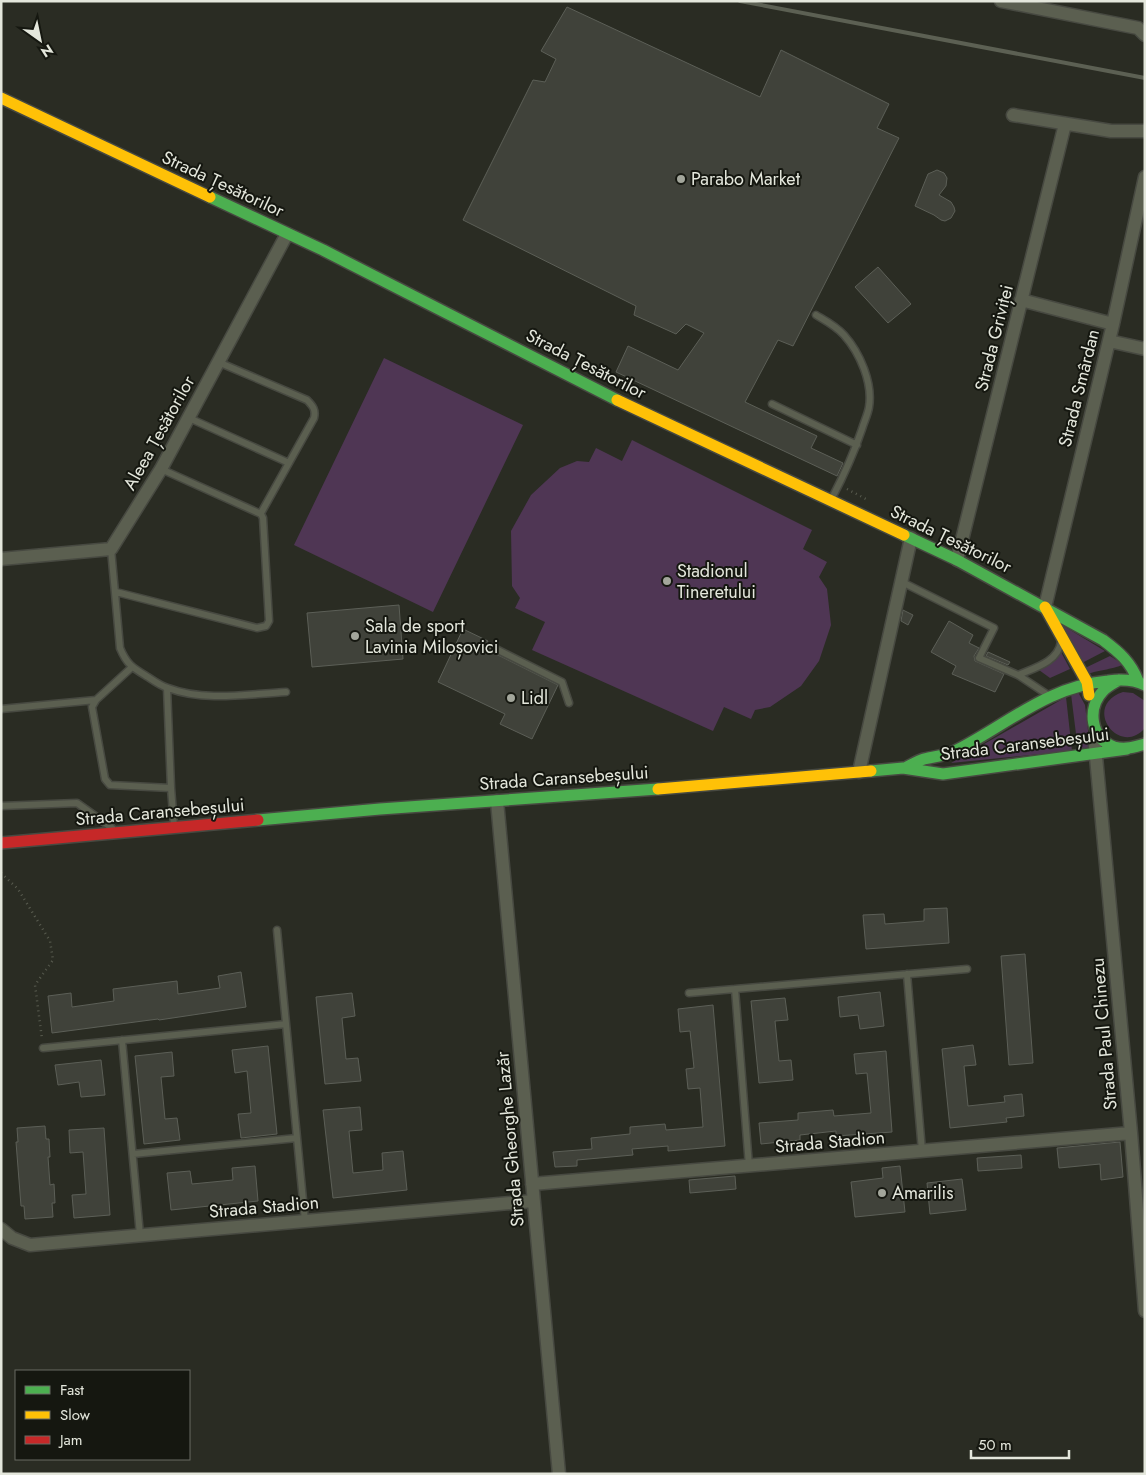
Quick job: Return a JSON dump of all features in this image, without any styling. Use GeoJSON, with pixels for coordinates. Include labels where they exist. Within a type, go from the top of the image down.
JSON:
{"type":"FeatureCollection","features":[{"type":"Feature","properties":{"kind":"main road","name":"Strada Țesătorilor"},"geometry":{"type":"LineString","coordinates":[[1,98],[323,250],[601,393],[956,560],[1103,640],[1123,655],[1142,683]]}},
{"type":"Feature","properties":{"kind":"main road"},"geometry":{"type":"LineString","coordinates":[[1045,607],[1087,682],[1095,730],[1108,744],[1118,748],[1138,747]]}},
{"type":"Feature","properties":{"kind":"main road"},"geometry":{"type":"LineString","coordinates":[[903,768],[923,760],[956,752],[1049,695],[1087,682],[1120,680],[1142,683]]}},
{"type":"Feature","properties":{"kind":"main road"},"geometry":{"type":"LineString","coordinates":[[1092,716],[1094,701],[1100,691],[1109,684],[1120,680]]}},
{"type":"Feature","properties":{"kind":"main road","name":"Strada Caransebeșului"},"geometry":{"type":"LineString","coordinates":[[1,844],[380,809],[903,768],[943,774],[1138,747]]}},
{"type":"Feature","properties":{"kind":"street"},"geometry":{"type":"LineString","coordinates":[[1001,1],[1024,4],[1138,28],[1145,35]]}},
{"type":"Feature","properties":{"kind":"street"},"geometry":{"type":"LineString","coordinates":[[1012,115],[1111,131],[1145,131]]}},
{"type":"Feature","properties":{"kind":"street","name":"Strada Griviței"},"geometry":{"type":"LineString","coordinates":[[956,560],[1065,124]]}},
{"type":"Feature","properties":{"kind":"street","name":"Strada Smârdan"},"geometry":{"type":"LineString","coordinates":[[1045,607],[1113,324],[1145,177]]}},
{"type":"Feature","properties":{"kind":"street","name":"Aleea Țesătorilor"},"geometry":{"type":"LineString","coordinates":[[111,550],[161,470],[287,234]]}},
{"type":"Feature","properties":{"kind":"street"},"geometry":{"type":"LineString","coordinates":[[1021,300],[1113,324]]}},
{"type":"Feature","properties":{"kind":"street"},"geometry":{"type":"LineString","coordinates":[[1109,341],[1145,349]]}},
{"type":"Feature","properties":{"kind":"street"},"geometry":{"type":"LineString","coordinates":[[859,772],[911,538]]}},
{"type":"Feature","properties":{"kind":"street"},"geometry":{"type":"LineString","coordinates":[[1,558],[111,550]]}},
{"type":"Feature","properties":{"kind":"street","name":"Strada Paul Chinezu"},"geometry":{"type":"LineString","coordinates":[[1092,716],[1131,1133],[1145,1311]]}},
{"type":"Feature","properties":{"kind":"street","name":"Strada Gheorghe Lazăr"},"geometry":{"type":"LineString","coordinates":[[497,801],[558,1474]]}},
{"type":"Feature","properties":{"kind":"street","name":"Strada Stadion"},"geometry":{"type":"LineString","coordinates":[[532,1184],[1131,1133]]}},
{"type":"Feature","properties":{"kind":"street","name":"Strada Stadion"},"geometry":{"type":"LineString","coordinates":[[1,1229],[12,1238],[30,1244],[533,1201]]}},
{"type":"Feature","properties":{"kind":"lane"},"geometry":{"type":"LineString","coordinates":[[816,315],[833,325],[844,335],[857,354],[867,378],[870,394],[869,408],[856,445],[830,500]]}},
{"type":"Feature","properties":{"kind":"lane"},"geometry":{"type":"LineString","coordinates":[[218,362],[308,400],[315,412],[314,418],[261,513]]}},
{"type":"Feature","properties":{"kind":"lane"},"geometry":{"type":"LineString","coordinates":[[772,404],[856,445]]}},
{"type":"Feature","properties":{"kind":"lane"},"geometry":{"type":"LineString","coordinates":[[189,418],[289,463]]}},
{"type":"Feature","properties":{"kind":"lane"},"geometry":{"type":"LineString","coordinates":[[116,592],[262,628],[269,621],[263,518],[261,513],[161,470]]}},
{"type":"Feature","properties":{"kind":"lane"},"geometry":{"type":"LineString","coordinates":[[111,550],[120,648],[124,659],[131,668],[167,688],[186,693],[216,696],[286,692]]}},
{"type":"Feature","properties":{"kind":"lane"},"geometry":{"type":"LineString","coordinates":[[900,581],[994,628],[979,658],[1018,675],[1049,695]]}},
{"type":"Feature","properties":{"kind":"lane"},"geometry":{"type":"LineString","coordinates":[[1018,675],[1052,658],[1060,647],[1060,633]]}},
{"type":"Feature","properties":{"kind":"lane"},"geometry":{"type":"LineString","coordinates":[[492,647],[562,682],[569,703]]}},
{"type":"Feature","properties":{"kind":"lane"},"geometry":{"type":"LineString","coordinates":[[131,668],[96,700],[92,708],[105,779],[110,785],[171,788]]}},
{"type":"Feature","properties":{"kind":"lane"},"geometry":{"type":"LineString","coordinates":[[167,688],[174,828]]}},
{"type":"Feature","properties":{"kind":"lane"},"geometry":{"type":"LineString","coordinates":[[1,709],[96,700]]}},
{"type":"Feature","properties":{"kind":"lane"},"geometry":{"type":"LineString","coordinates":[[1,806],[77,803],[118,834]]}},
{"type":"Feature","properties":{"kind":"lane"},"geometry":{"type":"LineString","coordinates":[[277,930],[305,1221]]}},
{"type":"Feature","properties":{"kind":"lane"},"geometry":{"type":"LineString","coordinates":[[689,993],[967,969]]}},
{"type":"Feature","properties":{"kind":"lane"},"geometry":{"type":"LineString","coordinates":[[907,974],[922,1151]]}},
{"type":"Feature","properties":{"kind":"lane"},"geometry":{"type":"LineString","coordinates":[[734,989],[749,1166]]}},
{"type":"Feature","properties":{"kind":"lane"},"geometry":{"type":"LineString","coordinates":[[43,1048],[286,1024]]}},
{"type":"Feature","properties":{"kind":"lane"},"geometry":{"type":"LineString","coordinates":[[122,1040],[140,1235]]}},
{"type":"Feature","properties":{"kind":"lane"},"geometry":{"type":"LineString","coordinates":[[133,1154],[297,1138]]}},
{"type":"Feature","properties":{"kind":"path"},"geometry":{"type":"LineString","coordinates":[[1,873],[18,889],[50,941],[53,960],[36,985],[43,1048]]}},
{"type":"Feature","properties":{"kind":"shaded area"},"geometry":{"type":"Polygon","coordinates":[[[384,358],[523,425],[433,612],[294,545],[384,358]]]}},
{"type":"Feature","properties":{"kind":"shaded area","name":"Stadionul Tineretului"},"geometry":{"type":"Polygon","coordinates":[[[632,440],[812,530],[803,549],[827,562],[819,577],[827,589],[831,625],[819,661],[801,686],[770,707],[755,710],[751,719],[724,707],[713,731],[532,650],[545,622],[515,608],[520,598],[512,586],[511,531],[531,495],[560,468],[577,461],[589,462],[596,448],[622,461],[632,440]]]}},
{"type":"Feature","properties":{"kind":"shaded area"},"geometry":{"type":"Polygon","coordinates":[[[1057,622],[1105,651],[1082,663],[1057,622]]]}},
{"type":"Feature","properties":{"kind":"shaded area"},"geometry":{"type":"Polygon","coordinates":[[[1061,652],[1070,669],[1050,678],[1039,670],[1056,658],[1061,652]]]}},
{"type":"Feature","properties":{"kind":"shaded area"},"geometry":{"type":"Polygon","coordinates":[[[1110,656],[1123,664],[1088,674],[1085,668],[1110,656]]]}},
{"type":"Feature","properties":{"kind":"shaded area"},"geometry":{"type":"Polygon","coordinates":[[[1078,692],[1085,705],[1090,747],[1078,750],[1071,694],[1078,692]]]}},
{"type":"Feature","properties":{"kind":"shaded area"},"geometry":{"type":"Polygon","coordinates":[[[1123,692],[1133,693],[1145,701],[1145,728],[1135,736],[1125,737],[1116,733],[1108,726],[1105,717],[1105,708],[1111,699],[1123,692]]]}},
{"type":"Feature","properties":{"kind":"shaded area"},"geometry":{"type":"Polygon","coordinates":[[[1066,697],[1072,751],[951,763],[1066,697]]]}},
{"type":"Feature","properties":{"kind":"building","name":"Parabo Market"},"geometry":{"type":"Polygon","coordinates":[[[567,7],[760,97],[781,50],[889,104],[877,128],[899,138],[793,346],[778,340],[745,402],[817,436],[811,448],[843,463],[837,476],[616,372],[628,346],[678,370],[704,333],[686,324],[676,334],[634,315],[636,306],[463,220],[533,80],[545,82],[556,59],[541,51],[567,7]]]}},
{"type":"Feature","properties":{"kind":"building"},"geometry":{"type":"Polygon","coordinates":[[[937,170],[944,173],[947,178],[946,186],[939,195],[951,202],[955,211],[951,218],[945,221],[915,206],[928,174],[937,170]]]}},
{"type":"Feature","properties":{"kind":"building"},"geometry":{"type":"Polygon","coordinates":[[[878,267],[911,304],[888,323],[855,287],[878,267]]]}},
{"type":"Feature","properties":{"kind":"building","name":"Sala de sport Lavinia Miloșovici"},"geometry":{"type":"Polygon","coordinates":[[[399,605],[403,659],[312,667],[307,613],[399,605]]]}},
{"type":"Feature","properties":{"kind":"building"},"geometry":{"type":"Polygon","coordinates":[[[903,610],[913,615],[908,625],[901,621],[903,610]]]}},
{"type":"Feature","properties":{"kind":"building"},"geometry":{"type":"Polygon","coordinates":[[[949,621],[973,635],[969,643],[979,648],[974,656],[975,661],[1004,674],[995,692],[952,674],[956,666],[931,652],[949,621]]]}},
{"type":"Feature","properties":{"kind":"building","name":"Lidl"},"geometry":{"type":"Polygon","coordinates":[[[463,629],[488,641],[485,647],[490,651],[558,685],[532,739],[500,724],[505,714],[438,682],[463,629]]]}},
{"type":"Feature","properties":{"kind":"building"},"geometry":{"type":"Polygon","coordinates":[[[988,652],[1010,662],[1008,665],[986,656],[988,652]]]}},
{"type":"Feature","properties":{"kind":"building"},"geometry":{"type":"Polygon","coordinates":[[[947,908],[949,943],[866,949],[863,915],[884,914],[885,924],[924,921],[924,909],[947,908]]]}},
{"type":"Feature","properties":{"kind":"building"},"geometry":{"type":"Polygon","coordinates":[[[1025,954],[1033,1063],[1009,1065],[1001,956],[1025,954]]]}},
{"type":"Feature","properties":{"kind":"building"},"geometry":{"type":"Polygon","coordinates":[[[241,972],[246,1007],[52,1033],[48,996],[71,993],[72,1007],[114,1001],[113,989],[177,981],[178,994],[220,988],[218,976],[241,972]]]}},
{"type":"Feature","properties":{"kind":"building"},"geometry":{"type":"Polygon","coordinates":[[[880,992],[884,1026],[860,1029],[858,1015],[840,1017],[838,997],[880,992]]]}},
{"type":"Feature","properties":{"kind":"building"},"geometry":{"type":"Polygon","coordinates":[[[352,993],[355,1016],[342,1018],[346,1059],[358,1058],[361,1081],[325,1084],[316,997],[352,993]]]}},
{"type":"Feature","properties":{"kind":"building"},"geometry":{"type":"Polygon","coordinates":[[[785,998],[788,1020],[775,1021],[779,1061],[791,1060],[793,1080],[759,1083],[751,1001],[785,998]]]}},
{"type":"Feature","properties":{"kind":"building"},"geometry":{"type":"Polygon","coordinates":[[[713,1005],[725,1146],[668,1151],[668,1146],[632,1149],[633,1155],[577,1160],[577,1166],[555,1167],[553,1152],[592,1149],[591,1138],[630,1134],[630,1127],[665,1124],[666,1130],[703,1127],[700,1088],[688,1089],[686,1069],[694,1068],[690,1031],[680,1032],[678,1009],[713,1005]]]}},
{"type":"Feature","properties":{"kind":"building"},"geometry":{"type":"Polygon","coordinates":[[[973,1045],[976,1065],[964,1066],[968,1106],[1005,1102],[1004,1096],[1022,1094],[1024,1116],[1006,1118],[1007,1122],[950,1128],[942,1049],[973,1045]]]}},
{"type":"Feature","properties":{"kind":"building"},"geometry":{"type":"Polygon","coordinates":[[[268,1046],[277,1134],[241,1138],[238,1114],[251,1113],[247,1071],[235,1073],[232,1050],[268,1046]]]}},
{"type":"Feature","properties":{"kind":"building"},"geometry":{"type":"Polygon","coordinates":[[[886,1051],[892,1132],[836,1136],[836,1131],[800,1135],[800,1140],[761,1144],[759,1123],[798,1120],[798,1113],[833,1110],[834,1116],[871,1113],[867,1073],[856,1074],[854,1054],[886,1051]]]}},
{"type":"Feature","properties":{"kind":"building"},"geometry":{"type":"Polygon","coordinates":[[[172,1052],[174,1076],[161,1077],[165,1119],[177,1118],[180,1140],[144,1144],[135,1056],[172,1052]]]}},
{"type":"Feature","properties":{"kind":"building"},"geometry":{"type":"Polygon","coordinates":[[[101,1060],[105,1095],[81,1097],[79,1082],[58,1085],[55,1065],[101,1060]]]}},
{"type":"Feature","properties":{"kind":"building"},"geometry":{"type":"Polygon","coordinates":[[[360,1107],[362,1130],[349,1131],[353,1173],[383,1170],[382,1153],[403,1151],[407,1190],[333,1198],[323,1110],[360,1107]]]}},
{"type":"Feature","properties":{"kind":"building"},"geometry":{"type":"Polygon","coordinates":[[[45,1126],[46,1139],[49,1139],[50,1185],[54,1184],[55,1203],[52,1203],[53,1217],[25,1219],[24,1206],[21,1206],[16,1142],[18,1142],[17,1128],[45,1126]]]}},
{"type":"Feature","properties":{"kind":"building"},"geometry":{"type":"Polygon","coordinates":[[[104,1128],[110,1215],[74,1218],[72,1195],[86,1194],[83,1152],[70,1153],[69,1130],[104,1128]]]}},
{"type":"Feature","properties":{"kind":"building"},"geometry":{"type":"Polygon","coordinates":[[[1120,1142],[1123,1177],[1101,1180],[1100,1164],[1059,1168],[1057,1148],[1120,1142]]]}},
{"type":"Feature","properties":{"kind":"building"},"geometry":{"type":"Polygon","coordinates":[[[1021,1155],[1022,1168],[978,1171],[977,1158],[1021,1155]]]}},
{"type":"Feature","properties":{"kind":"building"},"geometry":{"type":"Polygon","coordinates":[[[255,1166],[258,1201],[171,1210],[167,1173],[190,1171],[192,1184],[233,1180],[232,1168],[255,1166]]]}},
{"type":"Feature","properties":{"kind":"building"},"geometry":{"type":"Polygon","coordinates":[[[900,1166],[905,1212],[855,1217],[851,1182],[883,1178],[882,1168],[900,1166]]]}},
{"type":"Feature","properties":{"kind":"building"},"geometry":{"type":"Polygon","coordinates":[[[735,1176],[736,1189],[690,1193],[689,1180],[735,1176]]]}},
{"type":"Feature","properties":{"kind":"building"},"geometry":{"type":"Polygon","coordinates":[[[962,1179],[966,1210],[930,1214],[927,1183],[962,1179]]]}},
{"type":"Feature","properties":{"kind":"railway"},"geometry":{"type":"LineString","coordinates":[[740,1],[1145,78]]}},
{"type":"Feature","properties":{"kind":"traffic: fast"},"geometry":{"type":"LineString","coordinates":[[210,197],[323,250],[617,400]]}},
{"type":"Feature","properties":{"kind":"traffic: fast"},"geometry":{"type":"LineString","coordinates":[[904,535],[957,560],[1103,640],[1124,658],[1132,668],[1138,681]]}},
{"type":"Feature","properties":{"kind":"traffic: fast"},"geometry":{"type":"LineString","coordinates":[[907,767],[924,759],[953,752],[1047,698],[1066,690],[1086,684],[1118,680],[1145,685]]}},
{"type":"Feature","properties":{"kind":"traffic: fast"},"geometry":{"type":"LineString","coordinates":[[1119,680],[1106,688],[1098,698],[1093,714],[1096,730],[1106,743],[1114,747],[1126,748],[1145,744]]}},
{"type":"Feature","properties":{"kind":"traffic: fast"},"geometry":{"type":"LineString","coordinates":[[871,771],[903,768],[943,774],[1127,749]]}},
{"type":"Feature","properties":{"kind":"traffic: fast"},"geometry":{"type":"LineString","coordinates":[[258,820],[380,809],[658,789]]}},
{"type":"Feature","properties":{"kind":"traffic: slow"},"geometry":{"type":"LineString","coordinates":[[1,98],[210,197]]}},
{"type":"Feature","properties":{"kind":"traffic: slow"},"geometry":{"type":"LineString","coordinates":[[617,400],[904,535]]}},
{"type":"Feature","properties":{"kind":"traffic: slow"},"geometry":{"type":"LineString","coordinates":[[1045,607],[1087,682],[1089,695]]}},
{"type":"Feature","properties":{"kind":"traffic: slow"},"geometry":{"type":"LineString","coordinates":[[658,789],[871,771]]}},
{"type":"Feature","properties":{"kind":"traffic: jam"},"geometry":{"type":"LineString","coordinates":[[1,843],[258,820]]}},
{"type":"Feature","properties":{"kind":"place","name":"Parabo Market"},"geometry":{"type":"Point","coordinates":[681,179]}},
{"type":"Feature","properties":{"kind":"place","name":"Stadionul Tineretului"},"geometry":{"type":"Point","coordinates":[667,581]}},
{"type":"Feature","properties":{"kind":"place","name":"Sala de sport Lavinia Miloșovici"},"geometry":{"type":"Point","coordinates":[355,636]}},
{"type":"Feature","properties":{"kind":"place","name":"Lidl"},"geometry":{"type":"Point","coordinates":[511,698]}},
{"type":"Feature","properties":{"kind":"place","name":"Amarilis"},"geometry":{"type":"Point","coordinates":[882,1193]}}]}
